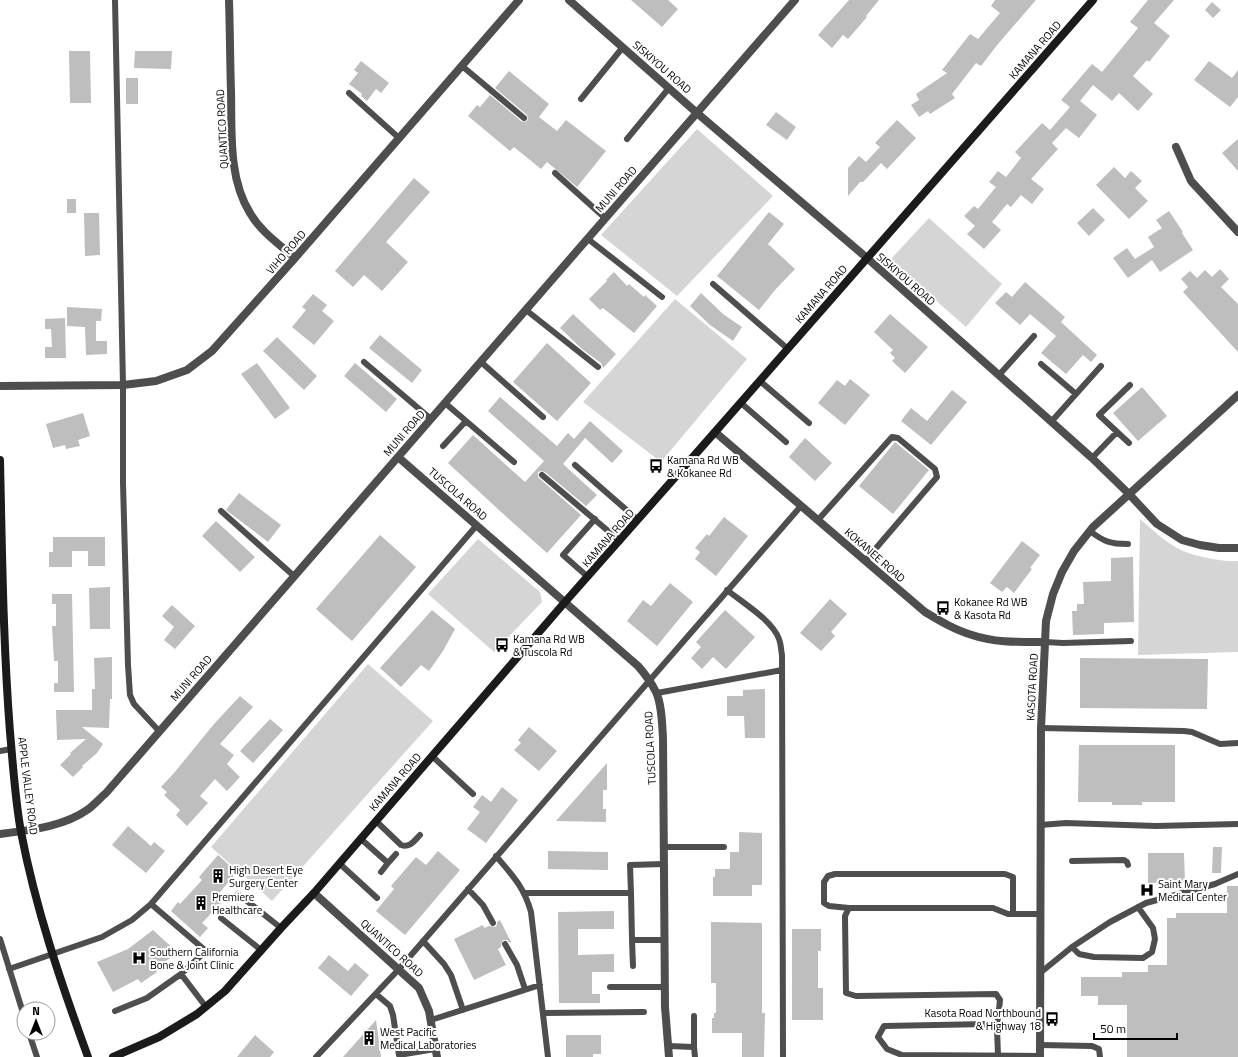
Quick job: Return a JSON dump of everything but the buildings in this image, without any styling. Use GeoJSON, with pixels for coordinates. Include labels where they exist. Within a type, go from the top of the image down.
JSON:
{"type":"FeatureCollection","features":[{"type":"Feature","properties":{"kind":"street","name":"QUANTICO ROAD"},"geometry":{"type":"LineString","coordinates":[[229,0],[232,143],[235,170],[240,190],[250,213],[263,231],[295,258]]}},
{"type":"Feature","properties":{"kind":"street","name":"VIHO ROAD"},"geometry":{"type":"LineString","coordinates":[[0,386],[123,385],[156,381],[187,370],[212,351],[295,258],[519,0]]}},
{"type":"Feature","properties":{"kind":"street","name":"SISKIYOU ROAD"},"geometry":{"type":"LineString","coordinates":[[570,0],[697,113],[867,258],[1092,458],[1157,524],[1182,540],[1219,548],[1238,548]]}},
{"type":"Feature","properties":{"kind":"street","name":"MUNI ROAD"},"geometry":{"type":"LineString","coordinates":[[0,834],[65,821],[87,810],[106,793],[795,0]]}},
{"type":"Feature","properties":{"kind":"street","name":"KAMANA ROAD"},"geometry":{"type":"LineString","coordinates":[[113,1057],[159,1038],[197,1014],[225,991],[340,864],[620,540],[1093,0]]}},
{"type":"Feature","properties":{"kind":"street"},"geometry":{"type":"LineString","coordinates":[[1176,148],[1191,181],[1238,232]]}},
{"type":"Feature","properties":{"kind":"street","name":"KASOTA ROAD"},"geometry":{"type":"LineString","coordinates":[[1040,1057],[1041,728],[1046,621],[1053,594],[1062,572],[1074,551],[1090,531],[1238,395]]}},
{"type":"Feature","properties":{"kind":"street","name":"KOKANEE ROAD"},"geometry":{"type":"LineString","coordinates":[[716,432],[925,612],[948,626],[972,635],[1005,642],[1045,642]]}},
{"type":"Feature","properties":{"kind":"street","name":"TUSCOLA ROAD"},"geometry":{"type":"LineString","coordinates":[[398,457],[638,666],[649,679],[657,693],[663,738],[664,940],[669,1057]]}},
{"type":"Feature","properties":{"kind":"street","name":"APPLE VALLEY ROAD"},"geometry":{"type":"LineString","coordinates":[[0,460],[6,686],[11,749],[21,831],[42,920],[52,955],[88,1057]]}},
{"type":"Feature","properties":{"kind":"street","name":"QUANTICO ROAD"},"geometry":{"type":"LineString","coordinates":[[314,893],[419,988],[429,1011],[436,1053]]}},
{"type":"Feature","properties":{"kind":"lane"},"geometry":{"type":"LineString","coordinates":[[115,0],[123,385],[122,483],[130,695],[134,704],[159,731]]}},
{"type":"Feature","properties":{"kind":"lane"},"geometry":{"type":"LineString","coordinates":[[581,99],[623,47]]}},
{"type":"Feature","properties":{"kind":"lane"},"geometry":{"type":"LineString","coordinates":[[462,66],[524,118]]}},
{"type":"Feature","properties":{"kind":"lane"},"geometry":{"type":"LineString","coordinates":[[627,139],[669,88]]}},
{"type":"Feature","properties":{"kind":"lane"},"geometry":{"type":"LineString","coordinates":[[349,93],[399,138]]}},
{"type":"Feature","properties":{"kind":"lane"},"geometry":{"type":"LineString","coordinates":[[555,173],[605,218]]}},
{"type":"Feature","properties":{"kind":"lane"},"geometry":{"type":"LineString","coordinates":[[588,238],[662,297]]}},
{"type":"Feature","properties":{"kind":"lane"},"geometry":{"type":"LineString","coordinates":[[713,284],[788,349]]}},
{"type":"Feature","properties":{"kind":"lane"},"geometry":{"type":"LineString","coordinates":[[526,310],[598,368]]}},
{"type":"Feature","properties":{"kind":"lane"},"geometry":{"type":"LineString","coordinates":[[999,375],[1034,336]]}},
{"type":"Feature","properties":{"kind":"lane"},"geometry":{"type":"LineString","coordinates":[[364,362],[431,419]]}},
{"type":"Feature","properties":{"kind":"lane"},"geometry":{"type":"LineString","coordinates":[[481,362],[543,417]]}},
{"type":"Feature","properties":{"kind":"lane"},"geometry":{"type":"LineString","coordinates":[[1041,364],[1076,394]]}},
{"type":"Feature","properties":{"kind":"lane"},"geometry":{"type":"LineString","coordinates":[[1051,422],[1101,366]]}},
{"type":"Feature","properties":{"kind":"lane"},"geometry":{"type":"LineString","coordinates":[[760,381],[809,423]]}},
{"type":"Feature","properties":{"kind":"lane"},"geometry":{"type":"LineString","coordinates":[[1128,443],[1099,415],[1130,385]]}},
{"type":"Feature","properties":{"kind":"lane"},"geometry":{"type":"LineString","coordinates":[[445,402],[514,462]]}},
{"type":"Feature","properties":{"kind":"lane"},"geometry":{"type":"LineString","coordinates":[[741,403],[786,442]]}},
{"type":"Feature","properties":{"kind":"lane"},"geometry":{"type":"LineString","coordinates":[[443,446],[466,421]]}},
{"type":"Feature","properties":{"kind":"lane"},"geometry":{"type":"LineString","coordinates":[[1092,458],[1117,432]]}},
{"type":"Feature","properties":{"kind":"lane"},"geometry":{"type":"LineString","coordinates":[[818,520],[892,437],[898,438],[935,469],[937,477],[865,561]]}},
{"type":"Feature","properties":{"kind":"lane"},"geometry":{"type":"LineString","coordinates":[[575,465],[638,520]]}},
{"type":"Feature","properties":{"kind":"lane"},"geometry":{"type":"LineString","coordinates":[[542,475],[620,540]]}},
{"type":"Feature","properties":{"kind":"lane"},"geometry":{"type":"LineString","coordinates":[[316,1057],[323,1054],[399,969],[649,679],[801,506]]}},
{"type":"Feature","properties":{"kind":"lane"},"geometry":{"type":"LineString","coordinates":[[221,511],[294,576]]}},
{"type":"Feature","properties":{"kind":"lane"},"geometry":{"type":"LineString","coordinates":[[588,577],[564,555],[595,519]]}},
{"type":"Feature","properties":{"kind":"lane"},"geometry":{"type":"LineString","coordinates":[[9,969],[102,937],[132,920],[151,904],[477,525]]}},
{"type":"Feature","properties":{"kind":"lane"},"geometry":{"type":"LineString","coordinates":[[1090,531],[1102,540],[1116,544],[1128,544]]}},
{"type":"Feature","properties":{"kind":"lane"},"geometry":{"type":"LineString","coordinates":[[727,590],[764,619],[776,634],[779,640],[782,655],[783,1057]]}},
{"type":"Feature","properties":{"kind":"lane"},"geometry":{"type":"LineString","coordinates":[[1045,642],[1063,643],[1131,641]]}},
{"type":"Feature","properties":{"kind":"lane"},"geometry":{"type":"LineString","coordinates":[[657,693],[782,670]]}},
{"type":"Feature","properties":{"kind":"lane"},"geometry":{"type":"LineString","coordinates":[[1041,728],[1184,731],[1192,732],[1220,744],[1238,743]]}},
{"type":"Feature","properties":{"kind":"lane"},"geometry":{"type":"LineString","coordinates":[[0,751],[11,749]]}},
{"type":"Feature","properties":{"kind":"lane"},"geometry":{"type":"LineString","coordinates":[[432,756],[473,794]]}},
{"type":"Feature","properties":{"kind":"lane"},"geometry":{"type":"LineString","coordinates":[[376,821],[401,845],[410,845],[420,835]]}},
{"type":"Feature","properties":{"kind":"lane"},"geometry":{"type":"LineString","coordinates":[[1040,825],[1066,823],[1141,826],[1238,824]]}},
{"type":"Feature","properties":{"kind":"lane"},"geometry":{"type":"LineString","coordinates":[[361,839],[388,863]]}},
{"type":"Feature","properties":{"kind":"lane"},"geometry":{"type":"LineString","coordinates":[[664,847],[724,847]]}},
{"type":"Feature","properties":{"kind":"lane"},"geometry":{"type":"LineString","coordinates":[[381,872],[396,854]]}},
{"type":"Feature","properties":{"kind":"lane"},"geometry":{"type":"LineString","coordinates":[[496,856],[521,886],[525,893],[531,912],[548,1057]]}},
{"type":"Feature","properties":{"kind":"lane"},"geometry":{"type":"LineString","coordinates":[[1072,861],[1124,860],[1128,865]]}},
{"type":"Feature","properties":{"kind":"lane"},"geometry":{"type":"LineString","coordinates":[[340,864],[377,898]]}},
{"type":"Feature","properties":{"kind":"lane"},"geometry":{"type":"LineString","coordinates":[[633,966],[630,865],[664,864]]}},
{"type":"Feature","properties":{"kind":"lane"},"geometry":{"type":"LineString","coordinates":[[1013,914],[1013,877],[1005,874],[843,874],[828,876],[824,882],[824,903],[829,906],[849,908],[992,908],[1008,914],[1013,914],[1040,914]]}},
{"type":"Feature","properties":{"kind":"lane"},"geometry":{"type":"LineString","coordinates":[[1040,973],[1072,947],[1110,922],[1146,903],[1215,884],[1238,874]]}},
{"type":"Feature","properties":{"kind":"lane"},"geometry":{"type":"LineString","coordinates":[[468,889],[483,905],[493,922]]}},
{"type":"Feature","properties":{"kind":"lane"},"geometry":{"type":"LineString","coordinates":[[525,893],[631,893]]}},
{"type":"Feature","properties":{"kind":"lane"},"geometry":{"type":"LineString","coordinates":[[238,894],[281,928]]}},
{"type":"Feature","properties":{"kind":"lane"},"geometry":{"type":"LineString","coordinates":[[115,1011],[147,998],[181,974],[206,951],[151,904]]}},
{"type":"Feature","properties":{"kind":"lane"},"geometry":{"type":"LineString","coordinates":[[1072,947],[1079,954],[1094,957],[1143,958],[1152,952],[1155,939],[1153,928],[1138,907]]}},
{"type":"Feature","properties":{"kind":"lane"},"geometry":{"type":"LineString","coordinates":[[849,908],[845,916],[846,993],[856,996],[996,994],[1000,1000],[997,1028],[998,1056]]}},
{"type":"Feature","properties":{"kind":"lane"},"geometry":{"type":"LineString","coordinates":[[221,918],[261,950]]}},
{"type":"Feature","properties":{"kind":"lane"},"geometry":{"type":"LineString","coordinates":[[0,939],[19,1001]]}},
{"type":"Feature","properties":{"kind":"lane"},"geometry":{"type":"LineString","coordinates":[[632,940],[664,940]]}},
{"type":"Feature","properties":{"kind":"lane"},"geometry":{"type":"LineString","coordinates":[[423,941],[444,964],[451,975],[463,1010]]}},
{"type":"Feature","properties":{"kind":"lane"},"geometry":{"type":"LineString","coordinates":[[505,944],[517,965],[525,989]]}},
{"type":"Feature","properties":{"kind":"lane"},"geometry":{"type":"LineString","coordinates":[[181,974],[206,1007]]}},
{"type":"Feature","properties":{"kind":"lane"},"geometry":{"type":"LineString","coordinates":[[431,1020],[540,985]]}},
{"type":"Feature","properties":{"kind":"lane"},"geometry":{"type":"LineString","coordinates":[[610,987],[665,987]]}},
{"type":"Feature","properties":{"kind":"lane"},"geometry":{"type":"LineString","coordinates":[[376,994],[390,1006],[393,1015],[399,1055],[436,1053]]}},
{"type":"Feature","properties":{"kind":"lane"},"geometry":{"type":"LineString","coordinates":[[543,1013],[644,1012]]}},
{"type":"Feature","properties":{"kind":"lane"},"geometry":{"type":"LineString","coordinates":[[694,1016],[695,1057]]}},
{"type":"Feature","properties":{"kind":"lane"},"geometry":{"type":"LineString","coordinates":[[997,1028],[988,1024],[884,1026],[878,1037],[887,1049],[902,1055],[1040,1057]]}},
{"type":"Feature","properties":{"kind":"lane"},"geometry":{"type":"LineString","coordinates":[[32,1041],[37,1057]]}},
{"type":"Feature","properties":{"kind":"lane"},"geometry":{"type":"LineString","coordinates":[[1040,1045],[1092,1046],[1099,1049],[1100,1057]]}},
{"type":"Feature","properties":{"kind":"lane"},"geometry":{"type":"LineString","coordinates":[[668,1046],[694,1047]]}},
{"type":"Feature","properties":{"kind":"shaded area"},"geometry":{"type":"Polygon","coordinates":[[[697,129],[773,196],[677,296],[601,235],[697,129]]]}},
{"type":"Feature","properties":{"kind":"shaded area"},"geometry":{"type":"Polygon","coordinates":[[[929,218],[1002,284],[966,327],[890,260],[929,218]]]}},
{"type":"Feature","properties":{"kind":"shaded area"},"geometry":{"type":"Polygon","coordinates":[[[675,299],[747,359],[661,462],[583,402],[675,299]]]}},
{"type":"Feature","properties":{"kind":"shaded area"},"geometry":{"type":"Polygon","coordinates":[[[1140,519],[1166,541],[1183,551],[1210,559],[1238,561],[1238,652],[1138,655],[1140,519]]]}},
{"type":"Feature","properties":{"kind":"shaded area"},"geometry":{"type":"Polygon","coordinates":[[[478,539],[540,592],[542,602],[494,652],[428,594],[478,539]]]}},
{"type":"Feature","properties":{"kind":"shaded area"},"geometry":{"type":"Polygon","coordinates":[[[368,664],[433,721],[272,901],[211,847],[368,664]]]}},
{"type":"Feature","properties":{"kind":"place","name":"Kamana Rd WB & Kokanee Rd"},"geometry":{"type":"Point","coordinates":[656,466]}},
{"type":"Feature","properties":{"kind":"place","name":"Kokanee Rd WB & Kasota Rd"},"geometry":{"type":"Point","coordinates":[943,608]}},
{"type":"Feature","properties":{"kind":"place","name":"Kamana Rd WB & Tuscola Rd"},"geometry":{"type":"Point","coordinates":[502,645]}},
{"type":"Feature","properties":{"kind":"place","name":"High Desert Eye Surgery Center"},"geometry":{"type":"Point","coordinates":[218,876]}},
{"type":"Feature","properties":{"kind":"place","name":"Saint Mary Medical Center"},"geometry":{"type":"Point","coordinates":[1147,890]}},
{"type":"Feature","properties":{"kind":"place","name":"Premiere Healthcare"},"geometry":{"type":"Point","coordinates":[201,903]}},
{"type":"Feature","properties":{"kind":"place","name":"Southern California Bone & Joint Clinic"},"geometry":{"type":"Point","coordinates":[139,958]}},
{"type":"Feature","properties":{"kind":"place","name":"Kasota Road Northbound & Highway 18"},"geometry":{"type":"Point","coordinates":[1052,1019]}},
{"type":"Feature","properties":{"kind":"place","name":"West Pacific Medical Laboratories"},"geometry":{"type":"Point","coordinates":[369,1038]}}]}
